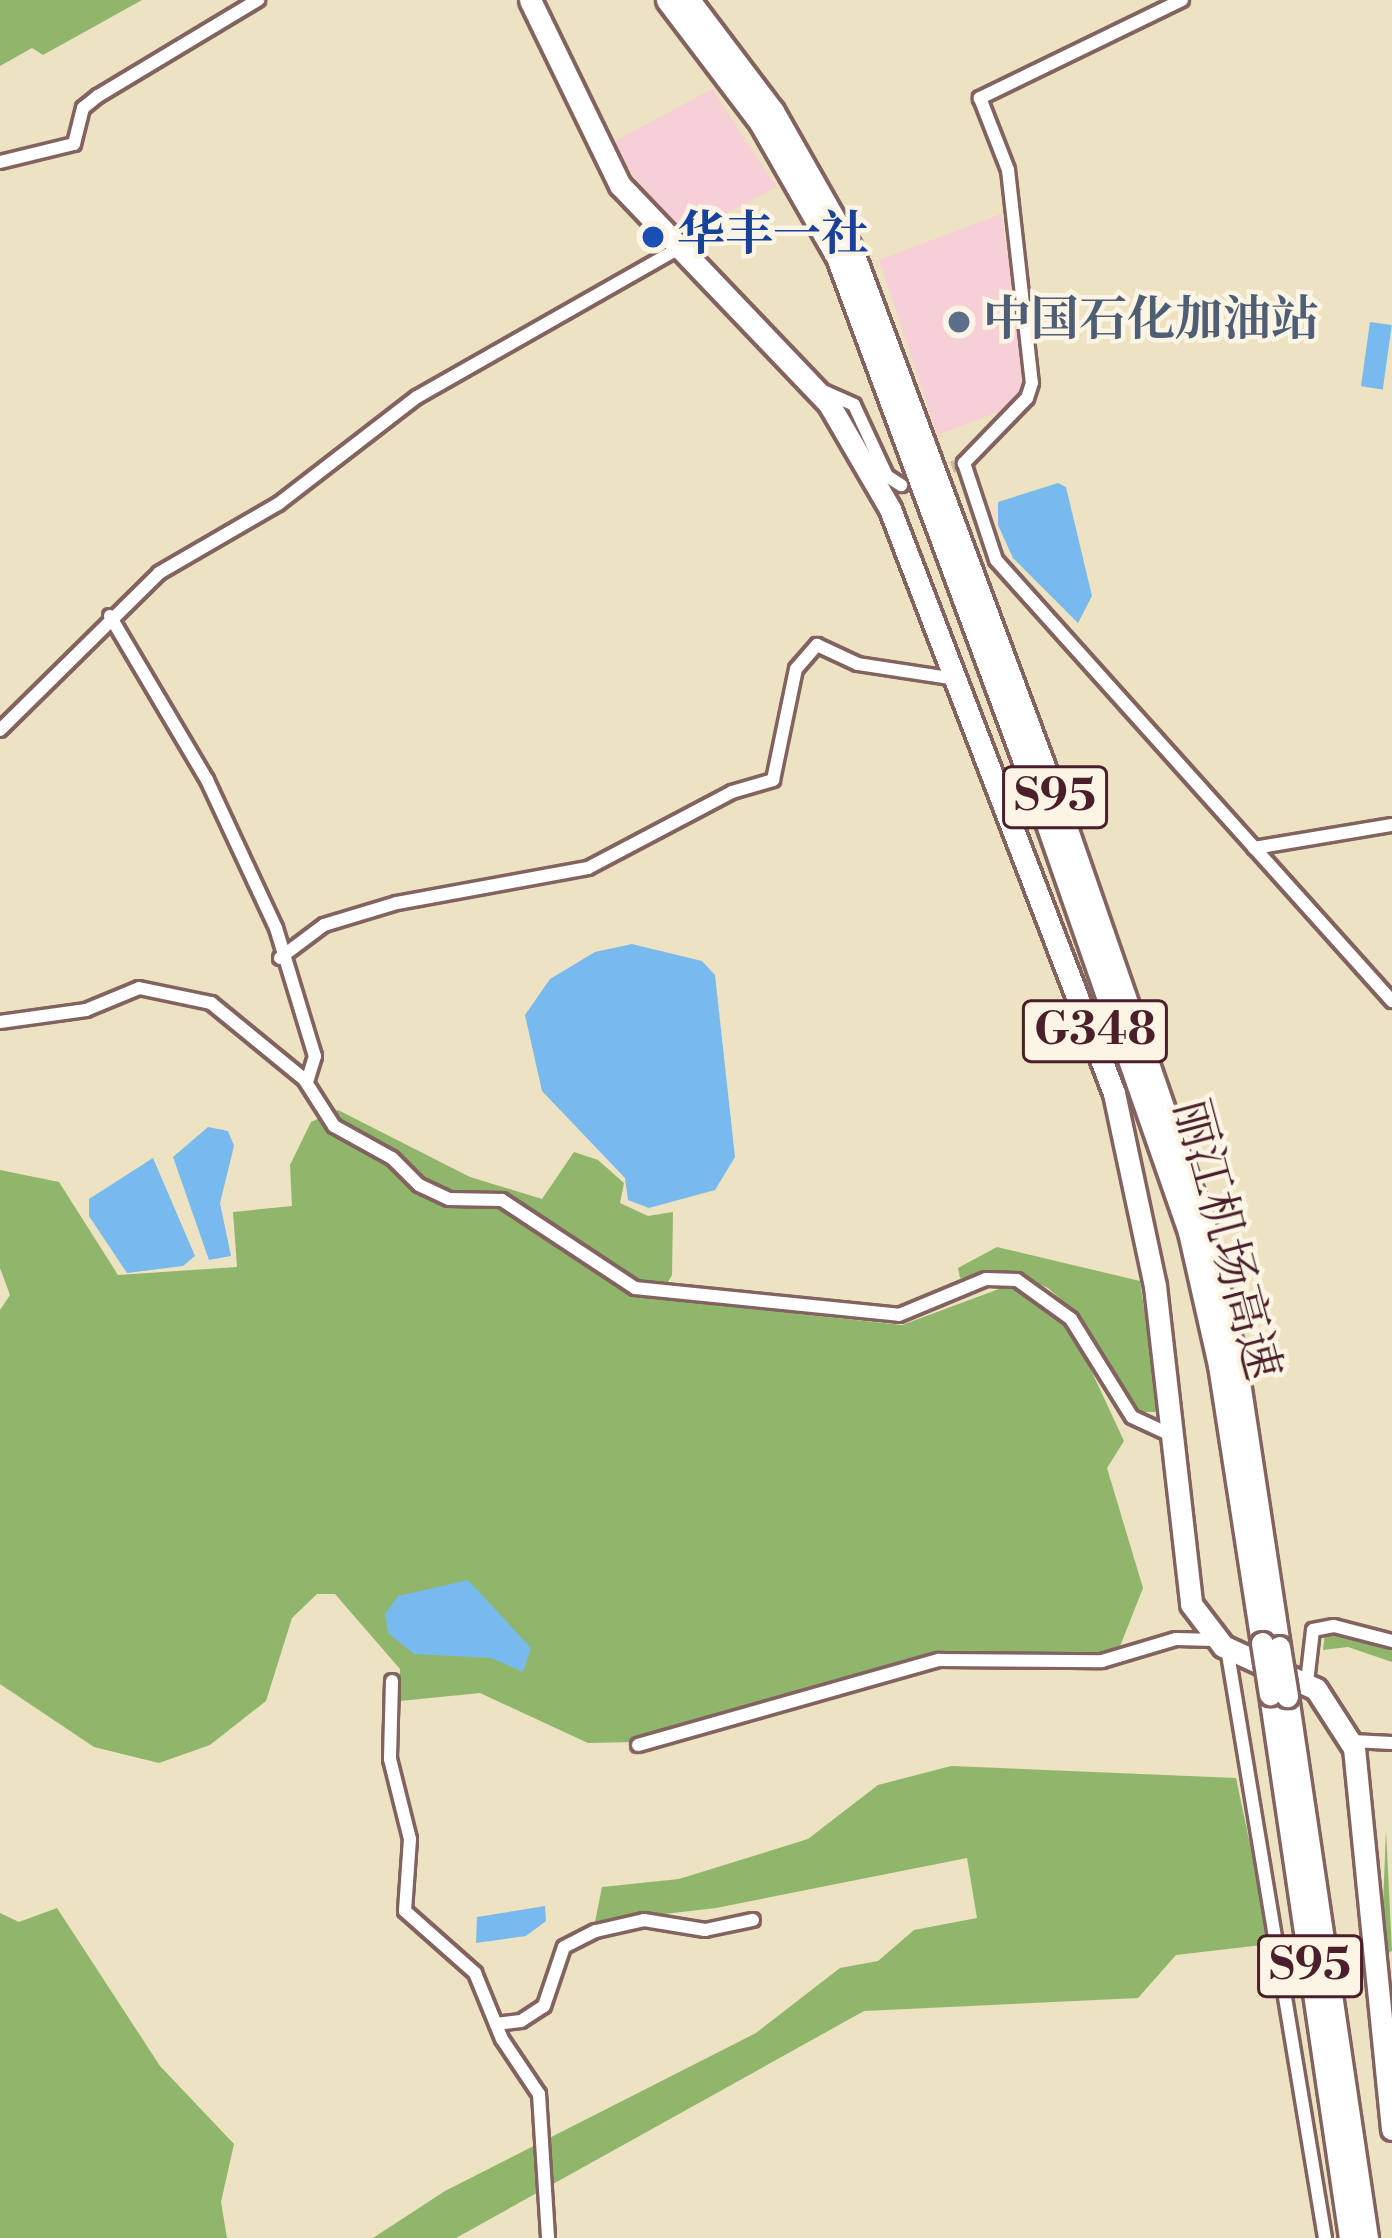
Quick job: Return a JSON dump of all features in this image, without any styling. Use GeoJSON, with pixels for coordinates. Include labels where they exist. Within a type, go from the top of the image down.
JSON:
{"type":"FeatureCollection","features":[{"type":"Feature","properties":{"kind":"highway","name":"丽江机场高速"},"geometry":{"type":"LineString","coordinates":[[668,0],[759,121],[837,257],[1046,821],[1189,1232],[1271,1645]]}},
{"type":"Feature","properties":{"kind":"highway","name":"丽江机场高速"},"geometry":{"type":"LineString","coordinates":[[689,0],[773,111],[861,270],[1070,838],[1213,1260],[1271,1645],[1350,2238]]}},
{"type":"Feature","properties":{"kind":"highway","name":"G348"},"geometry":{"type":"LineString","coordinates":[[526,2],[608,168],[677,249],[818,389],[881,488],[1114,1093],[1148,1243],[1187,1593],[1221,1644]]}},
{"type":"Feature","properties":{"kind":"highway"},"geometry":{"type":"LineString","coordinates":[[1221,1644],[1306,1682],[1352,1741],[1392,2128]]}},
{"type":"Feature","properties":{"kind":"highway","name":"丽江机场高速"},"geometry":{"type":"LineString","coordinates":[[1278,1695],[1367,2238]]}},
{"type":"Feature","properties":{"kind":"street"},"geometry":{"type":"LineString","coordinates":[[0,162],[74,145],[83,108],[98,95],[258,0]]}},
{"type":"Feature","properties":{"kind":"street"},"geometry":{"type":"LineString","coordinates":[[1182,0],[980,98],[1008,170],[1032,383],[1027,398],[964,463],[996,560],[1392,1001]]}},
{"type":"Feature","properties":{"kind":"street"},"geometry":{"type":"LineString","coordinates":[[0,730],[110,616],[159,573],[292,494],[417,397],[677,249]]}},
{"type":"Feature","properties":{"kind":"street"},"geometry":{"type":"LineString","coordinates":[[818,389],[854,405],[887,476],[901,485]]}},
{"type":"Feature","properties":{"kind":"street"},"geometry":{"type":"LineString","coordinates":[[110,616],[216,798],[276,928],[280,958],[315,1056],[307,1082]]}},
{"type":"Feature","properties":{"kind":"street"},"geometry":{"type":"LineString","coordinates":[[280,958],[324,925],[391,905],[588,868],[731,792],[773,780],[796,669],[818,645],[858,664],[957,680]]}},
{"type":"Feature","properties":{"kind":"street"},"geometry":{"type":"LineString","coordinates":[[1255,848],[1392,825]]}},
{"type":"Feature","properties":{"kind":"street"},"geometry":{"type":"LineString","coordinates":[[0,1022],[65,1015],[133,990],[159,989],[220,1009],[307,1082],[334,1126],[392,1158],[419,1185],[449,1199],[502,1200],[635,1288],[750,1306],[899,1315],[986,1279],[1027,1283],[1071,1319],[1125,1410],[1171,1435]]}},
{"type":"Feature","properties":{"kind":"street"},"geometry":{"type":"LineString","coordinates":[[1306,1682],[1313,1630],[1334,1626],[1392,1641]]}},
{"type":"Feature","properties":{"kind":"street"},"geometry":{"type":"LineString","coordinates":[[638,1745],[930,1661],[1102,1661],[1176,1639],[1221,1644],[1325,2238]]}},
{"type":"Feature","properties":{"kind":"street"},"geometry":{"type":"LineString","coordinates":[[392,1681],[390,1759],[410,1839],[405,1911],[475,1973],[496,2024],[541,2100],[548,2238]]}},
{"type":"Feature","properties":{"kind":"street"},"geometry":{"type":"LineString","coordinates":[[1352,1741],[1392,1743]]}},
{"type":"Feature","properties":{"kind":"street"},"geometry":{"type":"LineString","coordinates":[[496,2024],[521,2021],[544,2006],[564,1947],[596,1930],[644,1920],[705,1930],[753,1921]]}},
{"type":"Feature","properties":{"kind":"shaded area"},"geometry":{"type":"Polygon","coordinates":[[[712,89],[777,187],[680,237],[610,144],[712,89]]]}},
{"type":"Feature","properties":{"kind":"shaded area","name":"中国石化加油站"},"geometry":{"type":"Polygon","coordinates":[[[1001,214],[1029,385],[1017,405],[937,435],[879,260],[1001,214]]]}},
{"type":"Feature","properties":{"kind":"green space"},"geometry":{"type":"Polygon","coordinates":[[[0,0],[142,0],[43,55],[32,48],[0,66],[0,0]]]}},
{"type":"Feature","properties":{"kind":"green space"},"geometry":{"type":"Polygon","coordinates":[[[338,1110],[470,1177],[542,1199],[574,1152],[598,1160],[624,1183],[620,1203],[648,1216],[673,1212],[672,1275],[658,1299],[902,1325],[1007,1286],[1052,1310],[1078,1342],[1124,1441],[1107,1468],[1143,1588],[1117,1654],[938,1656],[637,1742],[588,1743],[480,1693],[400,1701],[400,1669],[335,1594],[317,1594],[292,1618],[266,1701],[210,1745],[159,1763],[94,1747],[0,1684],[0,1310],[10,1295],[0,1268],[0,1170],[59,1182],[118,1275],[237,1267],[233,1212],[292,1206],[290,1165],[311,1122],[338,1110]]]}},
{"type":"Feature","properties":{"kind":"green space"},"geometry":{"type":"Polygon","coordinates":[[[997,1247],[1140,1281],[1159,1412],[1137,1412],[1073,1310],[1048,1288],[1014,1273],[960,1278],[958,1268],[997,1247]]]}},
{"type":"Feature","properties":{"kind":"green space"},"geometry":{"type":"Polygon","coordinates":[[[1325,1633],[1392,1647],[1392,1662],[1348,1647],[1323,1650],[1325,1633]]]}},
{"type":"Feature","properties":{"kind":"green space"},"geometry":{"type":"Polygon","coordinates":[[[951,1766],[1236,1778],[1271,1944],[1176,1955],[1138,1998],[864,2011],[456,2238],[373,2238],[445,2191],[756,2033],[840,1968],[878,1961],[914,1930],[977,1918],[967,1858],[716,1908],[595,1922],[602,1887],[679,1879],[808,1839],[878,1785],[951,1766]]]}},
{"type":"Feature","properties":{"kind":"green space"},"geometry":{"type":"Polygon","coordinates":[[[1386,1830],[1392,1951],[1381,1956],[1386,1830]]]}},
{"type":"Feature","properties":{"kind":"green space"},"geometry":{"type":"Polygon","coordinates":[[[57,1908],[160,2066],[234,2144],[221,2202],[227,2238],[0,2238],[0,1913],[19,1922],[57,1908]]]}},
{"type":"Feature","properties":{"kind":"water"},"geometry":{"type":"Polygon","coordinates":[[[1370,322],[1392,325],[1383,389],[1361,386],[1370,322]]]}},
{"type":"Feature","properties":{"kind":"water"},"geometry":{"type":"Polygon","coordinates":[[[1058,483],[1066,487],[1092,596],[1078,623],[1013,558],[998,525],[998,502],[1058,483]]]}},
{"type":"Feature","properties":{"kind":"water"},"geometry":{"type":"Polygon","coordinates":[[[632,944],[702,961],[715,975],[735,1157],[715,1190],[649,1208],[628,1200],[625,1178],[542,1091],[525,1015],[550,979],[595,952],[632,944]]]}},
{"type":"Feature","properties":{"kind":"water"},"geometry":{"type":"Polygon","coordinates":[[[208,1127],[228,1131],[234,1146],[220,1203],[231,1256],[209,1260],[173,1157],[208,1127]]]}},
{"type":"Feature","properties":{"kind":"water"},"geometry":{"type":"Polygon","coordinates":[[[153,1158],[195,1256],[183,1266],[127,1273],[89,1216],[89,1199],[153,1158]]]}},
{"type":"Feature","properties":{"kind":"water"},"geometry":{"type":"Polygon","coordinates":[[[468,1580],[531,1648],[523,1672],[491,1658],[414,1654],[388,1633],[385,1614],[398,1596],[468,1580]]]}},
{"type":"Feature","properties":{"kind":"water"},"geometry":{"type":"Polygon","coordinates":[[[545,1906],[546,1921],[526,1936],[476,1943],[477,1917],[545,1906]]]}},
{"type":"Feature","properties":{"kind":"tunnel"},"geometry":{"type":"LineString","coordinates":[[901,485],[964,463]]}},
{"type":"Feature","properties":{"kind":"place","name":"华丰一社"},"geometry":{"type":"Point","coordinates":[653,237]}},
{"type":"Feature","properties":{"kind":"place","name":"中国石化加油站"},"geometry":{"type":"Point","coordinates":[959,322]}}]}
